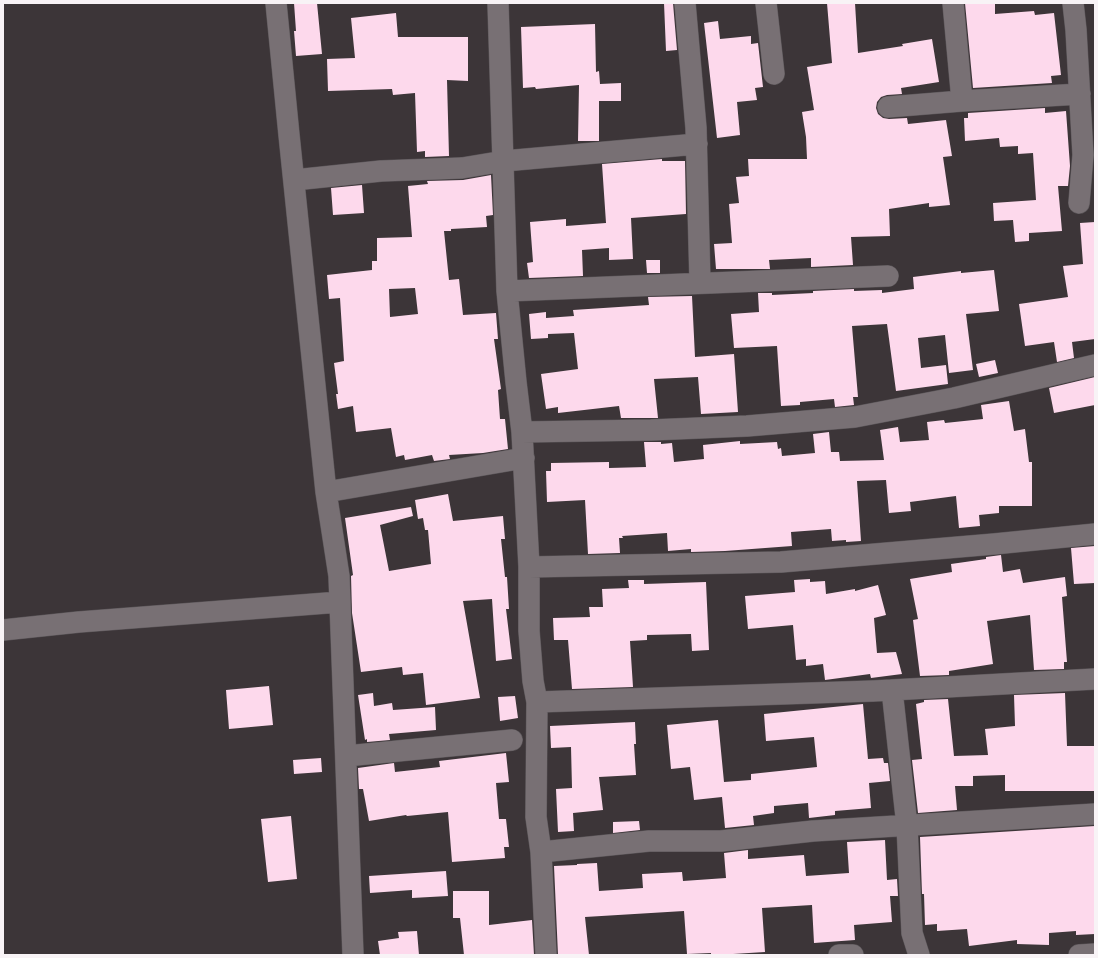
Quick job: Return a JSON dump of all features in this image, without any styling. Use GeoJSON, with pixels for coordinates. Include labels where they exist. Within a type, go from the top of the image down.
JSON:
{"type":"FeatureCollection","features":[{"type":"Feature","properties":{"kind":"street"},"geometry":{"type":"LineString","coordinates":[[276,3],[326,492],[339,576],[353,955]]}},
{"type":"Feature","properties":{"kind":"street"},"geometry":{"type":"LineString","coordinates":[[498,3],[507,291],[524,458],[529,567],[529,631],[532,681],[537,702],[536,817],[541,852],[546,955]]}},
{"type":"Feature","properties":{"kind":"street"},"geometry":{"type":"LineString","coordinates":[[685,3],[697,144],[700,283]]}},
{"type":"Feature","properties":{"kind":"street"},"geometry":{"type":"LineString","coordinates":[[766,3],[774,74]]}},
{"type":"Feature","properties":{"kind":"street"},"geometry":{"type":"LineString","coordinates":[[953,3],[962,101]]}},
{"type":"Feature","properties":{"kind":"street"},"geometry":{"type":"LineString","coordinates":[[1073,3],[1080,94],[1088,121],[1079,203]]}},
{"type":"Feature","properties":{"kind":"street"},"geometry":{"type":"LineString","coordinates":[[888,107],[1080,94]]}},
{"type":"Feature","properties":{"kind":"street"},"geometry":{"type":"LineString","coordinates":[[294,180],[381,171],[462,168],[504,161],[697,144]]}},
{"type":"Feature","properties":{"kind":"street"},"geometry":{"type":"LineString","coordinates":[[507,291],[888,276]]}},
{"type":"Feature","properties":{"kind":"street"},"geometry":{"type":"LineString","coordinates":[[522,432],[651,430],[747,426],[855,417],[954,398],[1095,365]]}},
{"type":"Feature","properties":{"kind":"street"},"geometry":{"type":"LineString","coordinates":[[326,492],[524,458]]}},
{"type":"Feature","properties":{"kind":"street"},"geometry":{"type":"LineString","coordinates":[[529,567],[782,562],[986,545],[1095,534]]}},
{"type":"Feature","properties":{"kind":"street"},"geometry":{"type":"LineString","coordinates":[[3,630],[80,622],[340,602]]}},
{"type":"Feature","properties":{"kind":"street"},"geometry":{"type":"LineString","coordinates":[[537,702],[892,690],[1095,679]]}},
{"type":"Feature","properties":{"kind":"street"},"geometry":{"type":"LineString","coordinates":[[892,690],[907,826],[912,933],[919,955]]}},
{"type":"Feature","properties":{"kind":"street"},"geometry":{"type":"LineString","coordinates":[[346,756],[512,740]]}},
{"type":"Feature","properties":{"kind":"street"},"geometry":{"type":"LineString","coordinates":[[541,852],[650,841],[721,841],[813,831],[1095,814]]}},
{"type":"Feature","properties":{"kind":"street"},"geometry":{"type":"LineString","coordinates":[[1079,955],[1095,954]]}},
{"type":"Feature","properties":{"kind":"street"},"geometry":{"type":"LineString","coordinates":[[839,955],[853,955]]}},
{"type":"Feature","properties":{"kind":"building"},"geometry":{"type":"Polygon","coordinates":[[[294,3],[317,3],[322,54],[296,56],[294,3]]]}},
{"type":"Feature","properties":{"kind":"building"},"geometry":{"type":"Polygon","coordinates":[[[664,3],[673,3],[677,50],[666,51],[664,3]]]}},
{"type":"Feature","properties":{"kind":"building"},"geometry":{"type":"Polygon","coordinates":[[[827,3],[855,3],[858,53],[903,46],[902,44],[932,39],[939,82],[901,88],[902,94],[881,97],[877,102],[876,108],[878,114],[883,118],[907,118],[908,124],[946,120],[952,156],[943,157],[950,205],[929,207],[929,203],[889,209],[890,236],[851,237],[853,265],[811,267],[811,258],[769,260],[770,269],[716,269],[714,244],[732,243],[729,204],[739,203],[736,177],[749,176],[748,159],[807,159],[806,137],[802,112],[814,110],[807,67],[832,63],[827,3]]]}},
{"type":"Feature","properties":{"kind":"building"},"geometry":{"type":"Polygon","coordinates":[[[965,3],[995,3],[995,14],[1034,11],[1035,15],[1054,13],[1061,75],[1051,76],[1052,83],[973,88],[965,3]]]}},
{"type":"Feature","properties":{"kind":"building"},"geometry":{"type":"Polygon","coordinates":[[[396,13],[398,37],[468,37],[468,81],[447,80],[449,156],[425,157],[425,151],[417,152],[415,93],[393,95],[392,89],[328,91],[327,59],[355,58],[351,18],[396,13]]]}},
{"type":"Feature","properties":{"kind":"building"},"geometry":{"type":"Polygon","coordinates":[[[718,21],[720,39],[751,36],[751,44],[758,43],[763,87],[755,88],[757,100],[737,102],[740,135],[717,138],[704,23],[718,21]]]}},
{"type":"Feature","properties":{"kind":"building"},"geometry":{"type":"Polygon","coordinates":[[[595,24],[596,72],[599,71],[600,84],[621,83],[621,101],[599,101],[599,141],[578,141],[579,85],[536,89],[535,87],[523,88],[521,27],[595,24]]]}},
{"type":"Feature","properties":{"kind":"building"},"geometry":{"type":"Polygon","coordinates":[[[1045,108],[1045,113],[1066,111],[1070,166],[1068,186],[1058,186],[1062,231],[1029,233],[1029,241],[1015,242],[1013,220],[994,221],[993,203],[1036,200],[1033,153],[1018,154],[1018,146],[1000,147],[999,138],[965,141],[964,118],[968,118],[968,113],[1045,108]]]}},
{"type":"Feature","properties":{"kind":"building"},"geometry":{"type":"Polygon","coordinates":[[[662,159],[662,161],[685,161],[686,214],[631,218],[633,259],[609,260],[609,248],[582,250],[583,276],[529,278],[527,263],[533,262],[530,222],[566,219],[566,226],[606,223],[602,164],[662,159]]]}},
{"type":"Feature","properties":{"kind":"building"},"geometry":{"type":"Polygon","coordinates":[[[491,175],[493,215],[486,216],[487,227],[451,229],[451,231],[444,231],[449,280],[459,279],[463,315],[496,313],[498,339],[494,339],[501,389],[498,390],[500,419],[505,419],[508,449],[483,453],[449,455],[450,459],[434,461],[432,455],[405,460],[404,455],[396,457],[391,428],[356,432],[353,406],[338,409],[336,394],[338,394],[334,363],[344,361],[340,298],[329,299],[327,275],[372,270],[372,261],[377,261],[377,238],[412,237],[408,186],[428,184],[427,181],[463,180],[491,175]],[[415,288],[389,289],[390,317],[418,314],[415,288]]]}},
{"type":"Feature","properties":{"kind":"building"},"geometry":{"type":"Polygon","coordinates":[[[362,185],[364,213],[333,215],[331,188],[362,185]]]}},
{"type":"Feature","properties":{"kind":"building"},"geometry":{"type":"Polygon","coordinates":[[[1095,222],[1095,339],[1072,342],[1074,358],[1057,362],[1054,342],[1025,346],[1019,304],[1068,297],[1063,266],[1083,264],[1080,223],[1095,222]]]}},
{"type":"Feature","properties":{"kind":"building"},"geometry":{"type":"Polygon","coordinates":[[[646,260],[660,260],[660,273],[647,273],[646,260]]]}},
{"type":"Feature","properties":{"kind":"building"},"geometry":{"type":"Polygon","coordinates":[[[994,270],[999,311],[966,314],[973,370],[949,373],[945,335],[918,338],[921,368],[946,365],[948,384],[896,391],[887,324],[852,326],[858,397],[853,397],[854,405],[835,407],[834,399],[800,402],[800,405],[781,406],[777,346],[734,348],[731,314],[759,312],[758,293],[772,293],[772,295],[854,289],[854,291],[882,290],[882,293],[914,289],[913,277],[961,271],[961,273],[994,270]]]}},
{"type":"Feature","properties":{"kind":"building"},"geometry":{"type":"Polygon","coordinates":[[[692,296],[695,357],[734,354],[738,412],[701,414],[698,377],[654,379],[658,418],[621,418],[619,406],[558,413],[558,407],[546,409],[541,374],[578,369],[574,333],[548,334],[548,338],[531,339],[529,314],[546,312],[546,318],[574,316],[573,310],[649,305],[648,297],[692,296]]]}},
{"type":"Feature","properties":{"kind":"building"},"geometry":{"type":"Polygon","coordinates":[[[995,360],[998,373],[979,377],[976,364],[995,360]]]}},
{"type":"Feature","properties":{"kind":"building"},"geometry":{"type":"Polygon","coordinates":[[[1095,377],[1095,405],[1054,413],[1049,388],[1095,377]]]}},
{"type":"Feature","properties":{"kind":"building"},"geometry":{"type":"Polygon","coordinates":[[[1009,401],[1014,431],[1025,429],[1029,462],[1032,462],[1032,506],[999,506],[999,513],[979,515],[980,526],[959,528],[956,496],[910,502],[911,511],[889,513],[886,480],[857,481],[861,541],[832,541],[831,529],[791,532],[792,546],[691,552],[691,549],[668,551],[667,533],[622,536],[623,538],[619,538],[620,553],[588,554],[585,500],[547,502],[546,471],[551,471],[551,463],[609,462],[609,468],[646,467],[644,442],[661,442],[661,444],[672,443],[674,462],[704,459],[703,445],[740,441],[740,444],[777,442],[778,449],[781,448],[782,456],[815,453],[813,434],[829,432],[831,452],[839,452],[840,461],[884,460],[880,430],[898,427],[900,442],[929,440],[927,422],[944,420],[945,423],[983,419],[981,405],[1009,401]]]}},
{"type":"Feature","properties":{"kind":"building"},"geometry":{"type":"Polygon","coordinates":[[[448,494],[453,521],[503,516],[505,539],[501,539],[505,577],[507,577],[509,609],[506,609],[512,659],[496,661],[492,599],[463,601],[480,698],[426,705],[423,673],[403,675],[402,667],[361,672],[352,613],[351,576],[353,575],[345,518],[411,507],[413,516],[380,525],[389,571],[431,564],[428,530],[425,530],[423,518],[418,519],[415,500],[448,494]]]}},
{"type":"Feature","properties":{"kind":"building"},"geometry":{"type":"Polygon","coordinates":[[[1095,546],[1095,583],[1074,584],[1071,548],[1095,546]]]}},
{"type":"Feature","properties":{"kind":"building"},"geometry":{"type":"Polygon","coordinates":[[[1001,555],[1003,572],[1020,569],[1023,583],[1065,577],[1067,596],[1062,597],[1067,662],[1064,662],[1064,669],[1034,670],[1030,615],[987,621],[993,664],[949,671],[949,675],[920,676],[913,620],[918,619],[910,579],[952,572],[951,564],[986,559],[986,557],[1001,555]]]}},
{"type":"Feature","properties":{"kind":"building"},"geometry":{"type":"Polygon","coordinates":[[[810,579],[810,582],[825,581],[826,594],[855,589],[855,591],[878,585],[886,615],[874,618],[877,653],[896,652],[902,674],[871,678],[870,674],[825,680],[823,664],[806,666],[806,659],[796,660],[793,625],[748,629],[745,596],[795,592],[794,580],[810,579]]]}},
{"type":"Feature","properties":{"kind":"building"},"geometry":{"type":"Polygon","coordinates":[[[628,580],[644,580],[644,584],[706,582],[709,650],[692,651],[691,634],[647,635],[647,640],[630,641],[633,687],[572,689],[568,640],[554,640],[553,618],[590,617],[589,607],[603,607],[602,589],[629,588],[628,580]]]}},
{"type":"Feature","properties":{"kind":"building"},"geometry":{"type":"Polygon","coordinates":[[[269,686],[273,725],[229,729],[226,690],[269,686]]]}},
{"type":"Feature","properties":{"kind":"building"},"geometry":{"type":"Polygon","coordinates":[[[373,693],[374,706],[392,703],[393,710],[435,707],[436,730],[389,734],[390,740],[367,742],[367,739],[365,740],[358,695],[373,693]]]}},
{"type":"Feature","properties":{"kind":"building"},"geometry":{"type":"Polygon","coordinates":[[[1065,693],[1067,746],[1095,746],[1095,791],[1005,791],[1005,775],[973,776],[973,786],[955,786],[957,810],[918,813],[912,760],[922,759],[916,704],[924,702],[924,700],[948,699],[954,756],[988,755],[985,729],[1015,726],[1014,695],[1065,693]]]}},
{"type":"Feature","properties":{"kind":"building"},"geometry":{"type":"Polygon","coordinates":[[[515,696],[518,718],[500,721],[498,697],[515,696]]]}},
{"type":"Feature","properties":{"kind":"building"},"geometry":{"type":"Polygon","coordinates":[[[863,704],[868,759],[883,758],[884,763],[888,763],[890,781],[869,783],[871,808],[835,811],[835,815],[809,818],[808,803],[774,806],[774,813],[753,816],[754,825],[725,828],[722,797],[694,800],[690,767],[671,769],[667,725],[718,720],[724,782],[751,780],[751,774],[817,767],[814,737],[766,741],[764,714],[863,704]]]}},
{"type":"Feature","properties":{"kind":"building"},"geometry":{"type":"Polygon","coordinates":[[[635,722],[636,744],[634,744],[636,775],[599,777],[603,810],[573,813],[574,831],[558,832],[556,789],[572,788],[571,747],[551,748],[550,726],[635,722]]]}},
{"type":"Feature","properties":{"kind":"building"},"geometry":{"type":"Polygon","coordinates":[[[506,753],[509,782],[496,783],[499,819],[506,819],[509,847],[504,847],[505,858],[452,862],[448,812],[406,815],[369,821],[363,789],[359,789],[358,768],[394,763],[395,772],[440,767],[439,761],[506,753]]]}},
{"type":"Feature","properties":{"kind":"building"},"geometry":{"type":"Polygon","coordinates":[[[321,758],[322,772],[294,774],[293,760],[321,758]]]}},
{"type":"Feature","properties":{"kind":"building"},"geometry":{"type":"Polygon","coordinates":[[[291,816],[297,879],[268,882],[261,819],[291,816]]]}},
{"type":"Feature","properties":{"kind":"building"},"geometry":{"type":"Polygon","coordinates":[[[639,821],[640,830],[613,833],[613,822],[639,821]]]}},
{"type":"Feature","properties":{"kind":"building"},"geometry":{"type":"Polygon","coordinates":[[[1095,826],[1095,934],[1076,935],[1076,931],[1049,933],[1049,945],[1017,944],[1017,940],[969,946],[967,929],[937,931],[937,924],[925,925],[924,894],[922,894],[920,837],[1095,826]]]}},
{"type":"Feature","properties":{"kind":"building"},"geometry":{"type":"Polygon","coordinates":[[[885,840],[887,880],[897,879],[898,896],[890,896],[892,922],[854,925],[855,940],[814,943],[812,905],[762,908],[765,952],[733,955],[711,955],[711,953],[687,954],[684,911],[585,917],[589,955],[558,955],[554,866],[597,863],[599,891],[643,888],[642,874],[682,872],[683,881],[726,878],[724,853],[748,850],[748,859],[804,855],[806,876],[849,873],[847,842],[885,840]]]}},
{"type":"Feature","properties":{"kind":"building"},"geometry":{"type":"Polygon","coordinates":[[[446,871],[448,896],[412,898],[412,890],[370,893],[369,876],[446,871]]]}},
{"type":"Feature","properties":{"kind":"building"},"geometry":{"type":"Polygon","coordinates":[[[453,891],[489,891],[489,925],[532,920],[534,955],[464,955],[460,918],[453,918],[453,891]]]}},
{"type":"Feature","properties":{"kind":"building"},"geometry":{"type":"Polygon","coordinates":[[[417,931],[419,955],[380,955],[378,941],[399,938],[398,932],[417,931]]]}}]}
